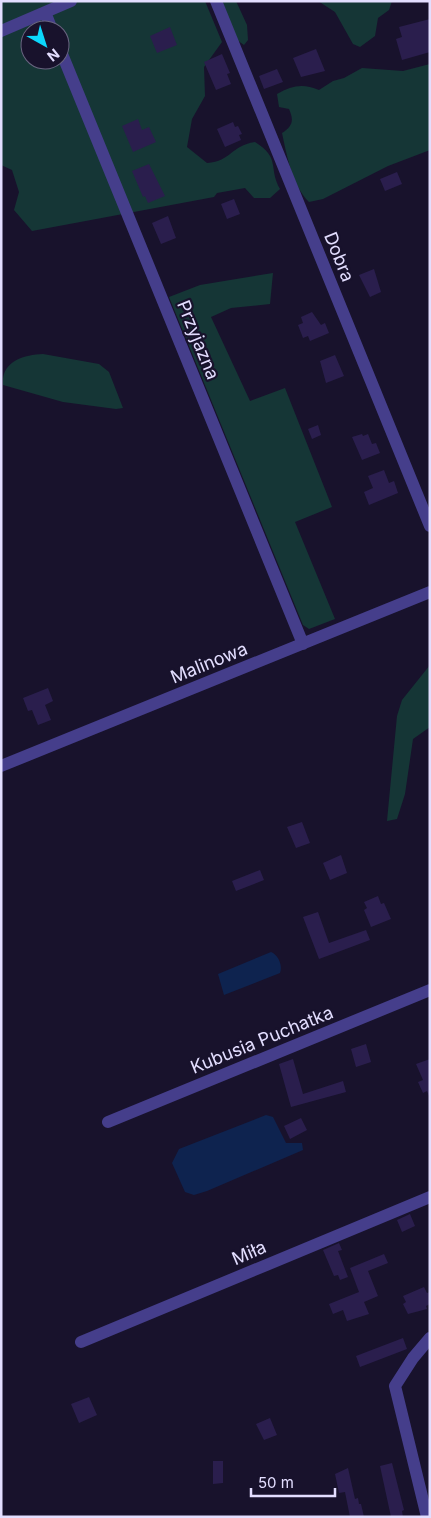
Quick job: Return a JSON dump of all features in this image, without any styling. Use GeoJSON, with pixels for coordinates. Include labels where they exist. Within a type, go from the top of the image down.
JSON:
{"type":"FeatureCollection","features":[{"type":"Feature","properties":{"kind":"street"},"geometry":{"type":"LineString","coordinates":[[1,31],[71,1]]}},
{"type":"Feature","properties":{"kind":"street","name":"Dobra"},"geometry":{"type":"LineString","coordinates":[[216,1],[430,526]]}},
{"type":"Feature","properties":{"kind":"street"},"geometry":{"type":"LineString","coordinates":[[45,12],[48,20]]}},
{"type":"Feature","properties":{"kind":"street","name":"Przyjazna"},"geometry":{"type":"LineString","coordinates":[[69,70],[303,644]]}},
{"type":"Feature","properties":{"kind":"street","name":"Malinowa"},"geometry":{"type":"LineString","coordinates":[[1,766],[430,592]]}},
{"type":"Feature","properties":{"kind":"street","name":"Kubusia Puchatka"},"geometry":{"type":"LineString","coordinates":[[108,1122],[430,990]]}},
{"type":"Feature","properties":{"kind":"street","name":"Miła"},"geometry":{"type":"LineString","coordinates":[[81,1342],[430,1197]]}},
{"type":"Feature","properties":{"kind":"street"},"geometry":{"type":"LineString","coordinates":[[427,1517],[395,1386],[412,1358],[430,1338]]}},
{"type":"Feature","properties":{"kind":"green space"},"geometry":{"type":"Polygon","coordinates":[[[1,1],[205,1],[222,42],[204,67],[205,96],[192,119],[187,147],[207,163],[227,157],[240,147],[255,142],[271,158],[280,189],[270,198],[254,198],[245,188],[217,193],[214,197],[32,231],[14,210],[19,192],[12,170],[1,165],[1,1]]]}},
{"type":"Feature","properties":{"kind":"green space"},"geometry":{"type":"Polygon","coordinates":[[[222,1],[236,1],[247,25],[248,40],[244,45],[237,40],[222,1]]]}},
{"type":"Feature","properties":{"kind":"green space"},"geometry":{"type":"Polygon","coordinates":[[[318,1],[392,1],[389,10],[378,18],[375,36],[360,47],[353,44],[335,12],[318,1]]]}},
{"type":"Feature","properties":{"kind":"green space"},"geometry":{"type":"Polygon","coordinates":[[[430,64],[430,150],[388,166],[323,199],[309,202],[298,187],[291,170],[282,133],[292,122],[292,116],[289,109],[279,107],[277,94],[297,86],[319,90],[333,81],[344,78],[362,68],[403,71],[430,64]]]}},
{"type":"Feature","properties":{"kind":"green space"},"geometry":{"type":"Polygon","coordinates":[[[273,273],[270,304],[231,308],[211,317],[250,401],[285,388],[332,507],[295,522],[335,619],[309,629],[303,625],[169,297],[200,285],[273,273]]]}},
{"type":"Feature","properties":{"kind":"green space"},"geometry":{"type":"Polygon","coordinates":[[[43,354],[99,364],[109,372],[123,408],[116,409],[63,402],[3,385],[3,377],[6,370],[15,361],[28,356],[43,354]]]}},
{"type":"Feature","properties":{"kind":"green space"},"geometry":{"type":"Polygon","coordinates":[[[430,665],[430,727],[413,739],[405,794],[397,819],[387,821],[397,716],[402,700],[430,665]]]}},
{"type":"Feature","properties":{"kind":"water"},"geometry":{"type":"Polygon","coordinates":[[[271,952],[276,955],[279,961],[280,973],[224,995],[218,974],[271,952]]]}},
{"type":"Feature","properties":{"kind":"water"},"geometry":{"type":"Polygon","coordinates":[[[266,1115],[273,1117],[286,1143],[302,1143],[303,1150],[207,1191],[194,1195],[185,1192],[172,1163],[179,1149],[266,1115]]]}},
{"type":"Feature","properties":{"kind":"building"},"geometry":{"type":"Polygon","coordinates":[[[430,19],[430,52],[402,60],[396,39],[402,37],[399,27],[430,19]]]}},
{"type":"Feature","properties":{"kind":"building"},"geometry":{"type":"Polygon","coordinates":[[[170,27],[177,45],[157,53],[150,36],[170,27]]]}},
{"type":"Feature","properties":{"kind":"building"},"geometry":{"type":"Polygon","coordinates":[[[316,49],[325,71],[301,77],[293,58],[316,49]]]}},
{"type":"Feature","properties":{"kind":"building"},"geometry":{"type":"Polygon","coordinates":[[[222,54],[230,73],[227,74],[231,84],[216,90],[204,62],[222,54]]]}},
{"type":"Feature","properties":{"kind":"building"},"geometry":{"type":"Polygon","coordinates":[[[277,69],[283,82],[264,89],[259,76],[277,69]]]}},
{"type":"Feature","properties":{"kind":"building"},"geometry":{"type":"Polygon","coordinates":[[[138,119],[142,130],[149,127],[156,142],[133,152],[122,126],[138,119]]]}},
{"type":"Feature","properties":{"kind":"building"},"geometry":{"type":"Polygon","coordinates":[[[233,122],[235,127],[238,126],[242,134],[239,135],[241,140],[225,147],[217,129],[233,122]]]}},
{"type":"Feature","properties":{"kind":"building"},"geometry":{"type":"Polygon","coordinates":[[[149,164],[165,196],[148,203],[145,196],[143,197],[132,171],[149,164]]]}},
{"type":"Feature","properties":{"kind":"building"},"geometry":{"type":"Polygon","coordinates":[[[397,172],[402,184],[385,191],[380,179],[397,172]]]}},
{"type":"Feature","properties":{"kind":"building"},"geometry":{"type":"Polygon","coordinates":[[[234,199],[240,214],[227,219],[221,204],[234,199]]]}},
{"type":"Feature","properties":{"kind":"building"},"geometry":{"type":"Polygon","coordinates":[[[168,216],[176,238],[161,244],[152,223],[168,216]]]}},
{"type":"Feature","properties":{"kind":"building"},"geometry":{"type":"Polygon","coordinates":[[[374,269],[381,292],[370,297],[359,275],[374,269]]]}},
{"type":"Feature","properties":{"kind":"building"},"geometry":{"type":"Polygon","coordinates":[[[312,312],[321,325],[325,323],[329,333],[310,341],[308,336],[303,338],[298,325],[303,323],[301,317],[312,312]]]}},
{"type":"Feature","properties":{"kind":"building"},"geometry":{"type":"Polygon","coordinates":[[[335,355],[344,376],[326,383],[320,361],[335,355]]]}},
{"type":"Feature","properties":{"kind":"building"},"geometry":{"type":"Polygon","coordinates":[[[318,425],[321,435],[312,439],[308,429],[318,425]]]}},
{"type":"Feature","properties":{"kind":"building"},"geometry":{"type":"Polygon","coordinates":[[[362,434],[363,436],[368,434],[372,444],[376,443],[380,453],[362,460],[352,437],[362,434]]]}},
{"type":"Feature","properties":{"kind":"building"},"geometry":{"type":"Polygon","coordinates":[[[384,470],[389,483],[394,481],[398,493],[369,505],[364,492],[373,488],[368,476],[384,470]]]}},
{"type":"Feature","properties":{"kind":"building"},"geometry":{"type":"Polygon","coordinates":[[[48,688],[53,701],[45,705],[51,720],[38,725],[32,710],[28,711],[23,698],[48,688]]]}},
{"type":"Feature","properties":{"kind":"building"},"geometry":{"type":"Polygon","coordinates":[[[302,822],[310,843],[296,848],[287,827],[302,822]]]}},
{"type":"Feature","properties":{"kind":"building"},"geometry":{"type":"Polygon","coordinates":[[[341,855],[347,873],[330,880],[323,863],[341,855]]]}},
{"type":"Feature","properties":{"kind":"building"},"geometry":{"type":"Polygon","coordinates":[[[260,870],[264,880],[236,891],[232,881],[260,870]]]}},
{"type":"Feature","properties":{"kind":"building"},"geometry":{"type":"Polygon","coordinates":[[[378,896],[381,904],[384,903],[391,919],[371,927],[364,910],[367,908],[364,902],[378,896]]]}},
{"type":"Feature","properties":{"kind":"building"},"geometry":{"type":"Polygon","coordinates":[[[318,912],[329,943],[366,930],[370,940],[319,959],[303,917],[318,912]]]}},
{"type":"Feature","properties":{"kind":"building"},"geometry":{"type":"Polygon","coordinates":[[[366,1044],[371,1062],[356,1067],[351,1049],[366,1044]]]}},
{"type":"Feature","properties":{"kind":"building"},"geometry":{"type":"Polygon","coordinates":[[[293,1059],[303,1094],[343,1081],[346,1092],[291,1107],[279,1064],[293,1059]]]}},
{"type":"Feature","properties":{"kind":"building"},"geometry":{"type":"Polygon","coordinates":[[[430,1059],[429,1096],[427,1091],[423,1093],[418,1082],[423,1080],[416,1064],[430,1059]]]}},
{"type":"Feature","properties":{"kind":"building"},"geometry":{"type":"Polygon","coordinates":[[[301,1118],[307,1130],[290,1139],[284,1126],[301,1118]]]}},
{"type":"Feature","properties":{"kind":"building"},"geometry":{"type":"Polygon","coordinates":[[[410,1214],[415,1226],[402,1232],[397,1220],[410,1214]]]}},
{"type":"Feature","properties":{"kind":"building"},"geometry":{"type":"Polygon","coordinates":[[[339,1243],[342,1250],[338,1251],[348,1277],[340,1280],[338,1275],[334,1276],[323,1250],[339,1243]]]}},
{"type":"Feature","properties":{"kind":"building"},"geometry":{"type":"Polygon","coordinates":[[[384,1254],[388,1263],[368,1271],[378,1296],[364,1302],[369,1314],[347,1321],[343,1310],[333,1314],[329,1304],[359,1292],[350,1268],[384,1254]]]}},
{"type":"Feature","properties":{"kind":"building"},"geometry":{"type":"Polygon","coordinates":[[[424,1287],[427,1293],[430,1292],[430,1304],[426,1306],[427,1309],[408,1314],[403,1304],[406,1302],[403,1296],[424,1287]]]}},
{"type":"Feature","properties":{"kind":"building"},"geometry":{"type":"Polygon","coordinates":[[[403,1338],[407,1349],[360,1367],[356,1356],[403,1338]]]}},
{"type":"Feature","properties":{"kind":"building"},"geometry":{"type":"Polygon","coordinates":[[[89,1397],[97,1415],[79,1423],[71,1404],[89,1397]]]}},
{"type":"Feature","properties":{"kind":"building"},"geometry":{"type":"Polygon","coordinates":[[[270,1418],[277,1435],[264,1440],[256,1424],[270,1418]]]}},
{"type":"Feature","properties":{"kind":"building"},"geometry":{"type":"Polygon","coordinates":[[[213,1461],[223,1461],[223,1483],[213,1484],[213,1461]]]}},
{"type":"Feature","properties":{"kind":"building"},"geometry":{"type":"Polygon","coordinates":[[[392,1463],[404,1510],[402,1511],[403,1517],[391,1517],[380,1466],[392,1463]]]}},
{"type":"Feature","properties":{"kind":"building"},"geometry":{"type":"Polygon","coordinates":[[[348,1468],[355,1499],[358,1498],[359,1504],[361,1504],[364,1517],[350,1517],[345,1492],[339,1493],[335,1474],[348,1468]]]}}]}
